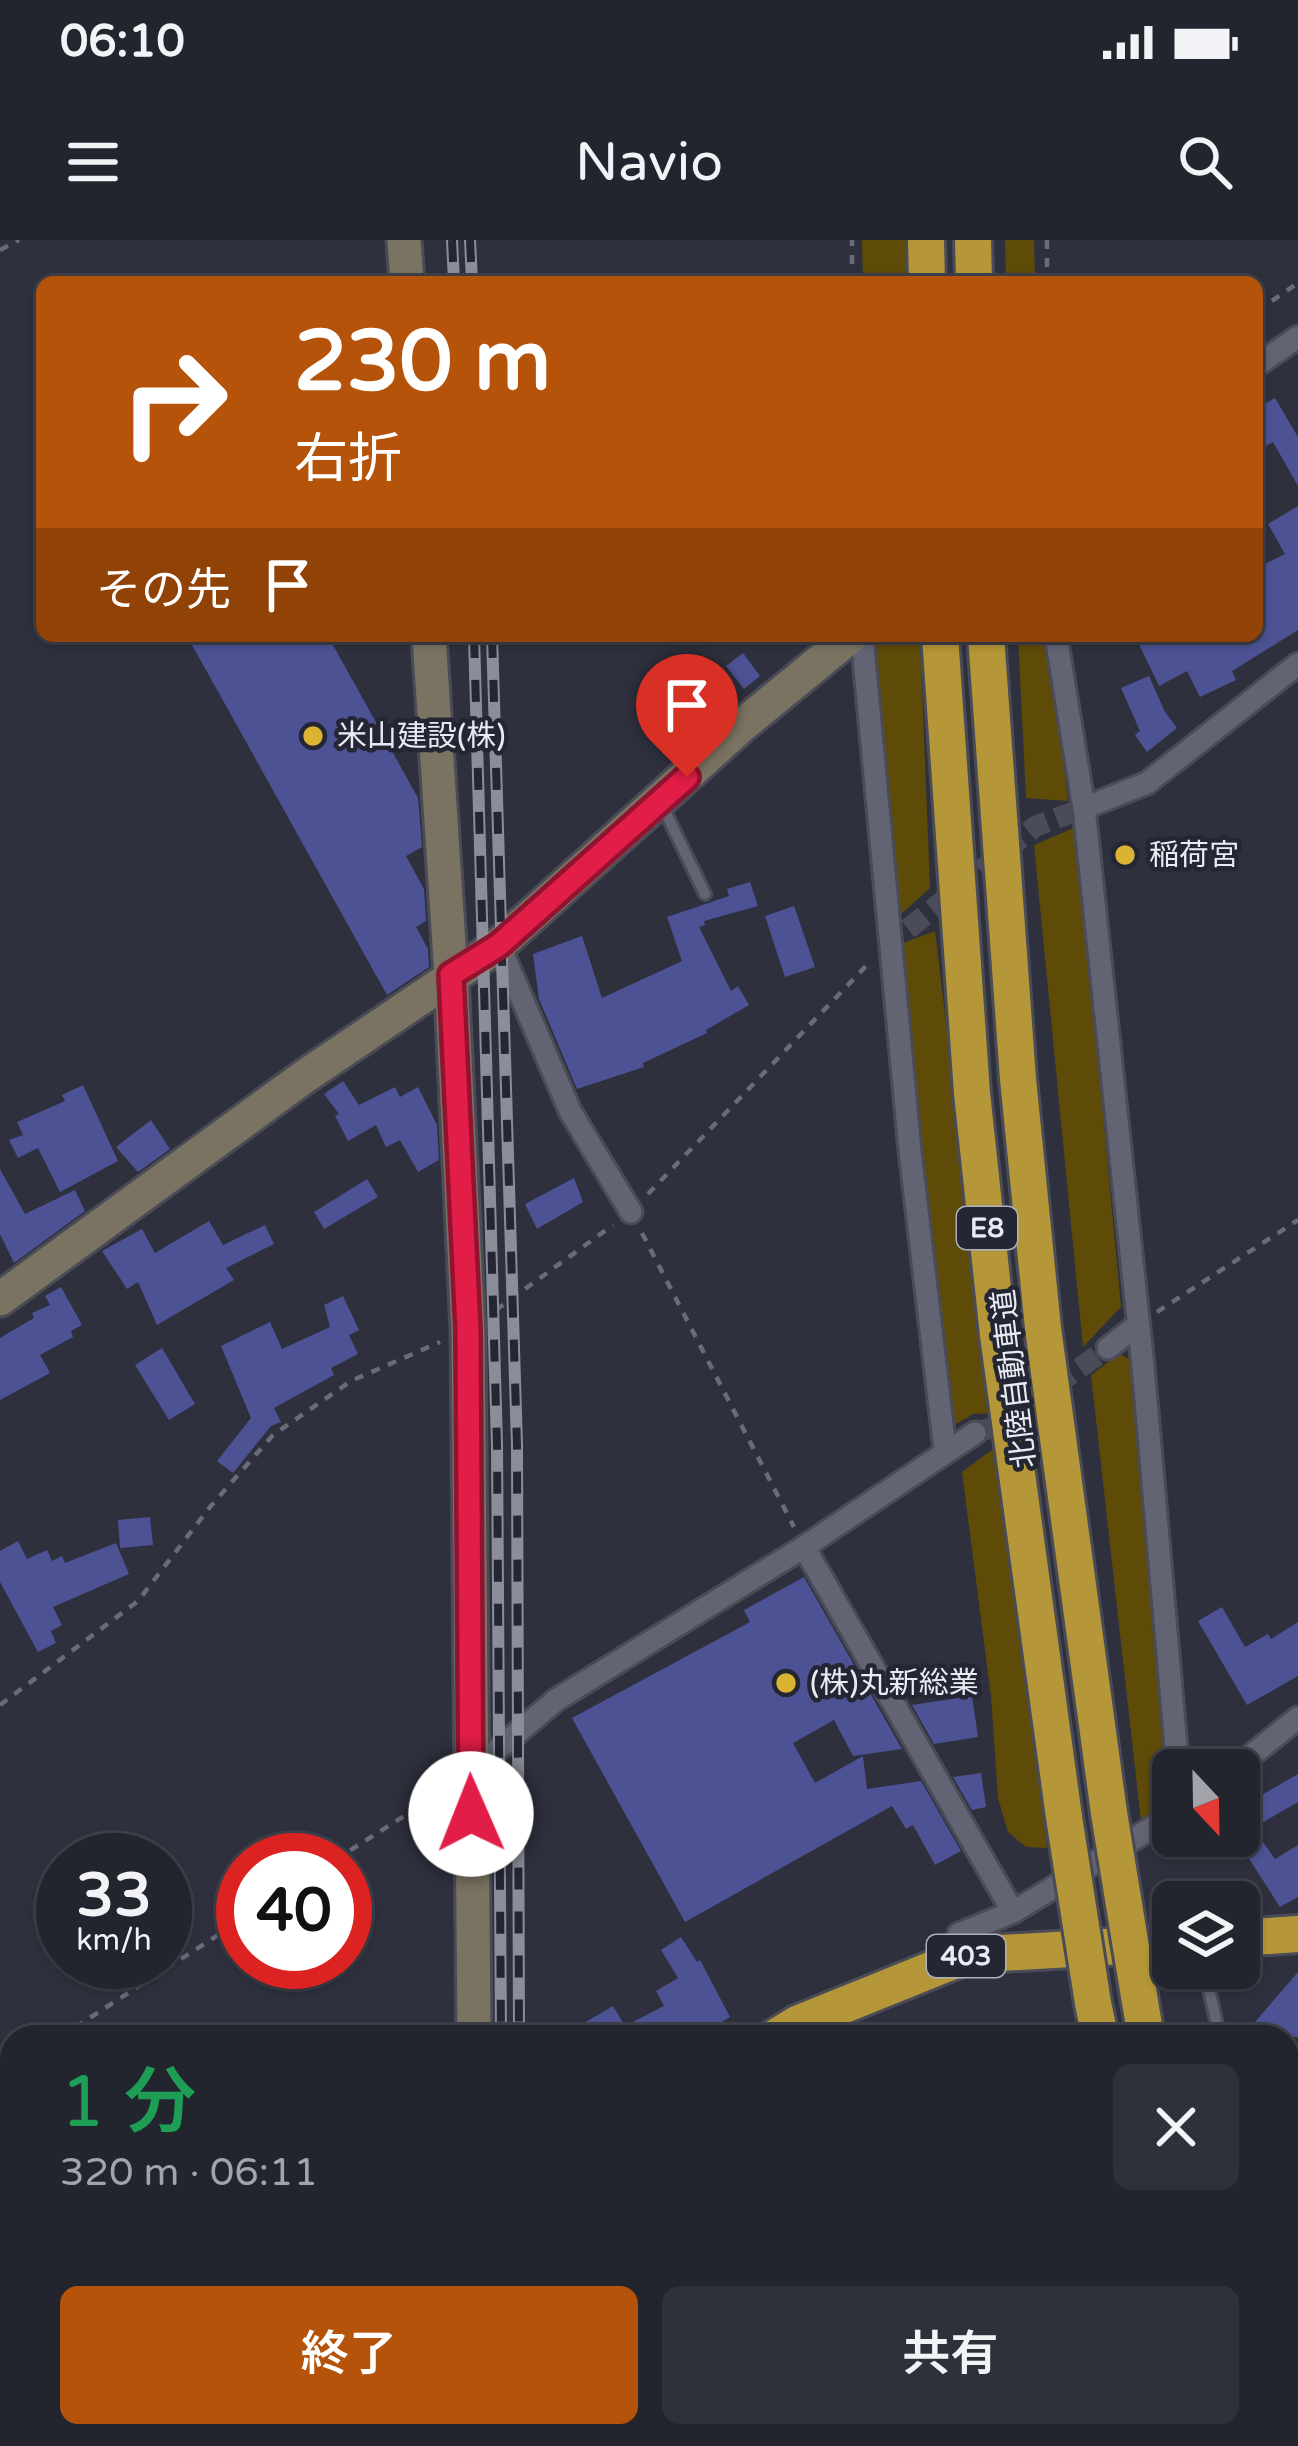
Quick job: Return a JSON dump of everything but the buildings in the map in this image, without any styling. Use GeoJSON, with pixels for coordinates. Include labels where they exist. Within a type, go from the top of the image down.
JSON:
{"type":"FeatureCollection","features":[{"type":"Feature","properties":{"kind":"highway"},"geometry":{"type":"LineString","coordinates":[[926,240],[927,276]]}},
{"type":"Feature","properties":{"kind":"highway"},"geometry":{"type":"LineString","coordinates":[[974,240],[974,276]]}},
{"type":"Feature","properties":{"kind":"highway","name":"北陸自動車道"},"geometry":{"type":"LineString","coordinates":[[940,642],[972,1093],[998,1335],[1096,2020]]}},
{"type":"Feature","properties":{"kind":"highway","name":"北陸自動車道"},"geometry":{"type":"LineString","coordinates":[[986,642],[1018,1079],[1040,1305],[1109,1813],[1144,2025]]}},
{"type":"Feature","properties":{"kind":"highway"},"geometry":{"type":"LineString","coordinates":[[1260,1937],[1298,1934]]}},
{"type":"Feature","properties":{"kind":"highway","name":"403"},"geometry":{"type":"LineString","coordinates":[[794,2025],[968,1955],[1152,1944]]}},
{"type":"Feature","properties":{"kind":"street"},"geometry":{"type":"LineString","coordinates":[[404,240],[406,276]]}},
{"type":"Feature","properties":{"kind":"street"},"geometry":{"type":"LineString","coordinates":[[1263,361],[1298,337]]}},
{"type":"Feature","properties":{"kind":"street"},"geometry":{"type":"LineString","coordinates":[[429,642],[468,1330],[474,2025]]}},
{"type":"Feature","properties":{"kind":"street"},"geometry":{"type":"LineString","coordinates":[[0,1299],[304,1077],[499,945],[740,727],[844,642]]}},
{"type":"Feature","properties":{"kind":"street"},"geometry":{"type":"LineString","coordinates":[[863,642],[898,935],[945,1450]]}},
{"type":"Feature","properties":{"kind":"street"},"geometry":{"type":"LineString","coordinates":[[1057,642],[1084,808],[1176,1749]]}},
{"type":"Feature","properties":{"kind":"street"},"geometry":{"type":"LineString","coordinates":[[1084,808],[1147,783],[1298,664]]}},
{"type":"Feature","properties":{"kind":"street"},"geometry":{"type":"LineString","coordinates":[[499,945],[570,1111],[631,1212]]}},
{"type":"Feature","properties":{"kind":"street"},"geometry":{"type":"LineString","coordinates":[[1108,1348],[1138,1324]]}},
{"type":"Feature","properties":{"kind":"street"},"geometry":{"type":"LineString","coordinates":[[470,1773],[556,1700],[975,1433]]}},
{"type":"Feature","properties":{"kind":"street"},"geometry":{"type":"LineString","coordinates":[[804,1546],[1013,1912]]}},
{"type":"Feature","properties":{"kind":"street"},"geometry":{"type":"LineString","coordinates":[[1259,1749],[1298,1718]]}},
{"type":"Feature","properties":{"kind":"street"},"geometry":{"type":"LineString","coordinates":[[955,1960],[959,1934],[1013,1912],[1152,1829]]}},
{"type":"Feature","properties":{"kind":"lane"},"geometry":{"type":"LineString","coordinates":[[661,802],[705,894]]}},
{"type":"Feature","properties":{"kind":"lane"},"geometry":{"type":"LineString","coordinates":[[1209,1989],[1217,2025]]}},
{"type":"Feature","properties":{"kind":"path"},"geometry":{"type":"LineString","coordinates":[[0,250],[19,240]]}},
{"type":"Feature","properties":{"kind":"path"},"geometry":{"type":"LineString","coordinates":[[852,240],[852,276]]}},
{"type":"Feature","properties":{"kind":"path"},"geometry":{"type":"LineString","coordinates":[[1047,240],[1047,276]]}},
{"type":"Feature","properties":{"kind":"path"},"geometry":{"type":"LineString","coordinates":[[1263,307],[1298,283]]}},
{"type":"Feature","properties":{"kind":"path"},"geometry":{"type":"LineString","coordinates":[[0,1705],[138,1601],[273,1435],[351,1381],[468,1330],[631,1212],[898,935]]}},
{"type":"Feature","properties":{"kind":"path"},"geometry":{"type":"LineString","coordinates":[[631,1212],[804,1546]]}},
{"type":"Feature","properties":{"kind":"path"},"geometry":{"type":"LineString","coordinates":[[1138,1324],[1298,1220]]}},
{"type":"Feature","properties":{"kind":"path"},"geometry":{"type":"LineString","coordinates":[[372,1836],[470,1773]]}},
{"type":"Feature","properties":{"kind":"path"},"geometry":{"type":"LineString","coordinates":[[79,2025],[216,1936]]}},
{"type":"Feature","properties":{"kind":"shaded area"},"geometry":{"type":"Polygon","coordinates":[[[862,240],[907,240],[907,276],[863,276],[862,240]]]}},
{"type":"Feature","properties":{"kind":"shaded area"},"geometry":{"type":"Polygon","coordinates":[[[1005,240],[1034,240],[1035,276],[1006,276],[1005,240]]]}},
{"type":"Feature","properties":{"kind":"shaded area"},"geometry":{"type":"Polygon","coordinates":[[[874,642],[920,642],[930,888],[900,915],[874,642]]]}},
{"type":"Feature","properties":{"kind":"shaded area"},"geometry":{"type":"Polygon","coordinates":[[[1018,642],[1049,642],[1068,801],[1026,798],[1018,642]]]}},
{"type":"Feature","properties":{"kind":"shaded area"},"geometry":{"type":"Polygon","coordinates":[[[1076,827],[1121,1307],[1083,1347],[1034,845],[1076,827]]]}},
{"type":"Feature","properties":{"kind":"shaded area"},"geometry":{"type":"Polygon","coordinates":[[[935,931],[993,1413],[973,1414],[953,1426],[919,1149],[903,943],[935,931]]]}},
{"type":"Feature","properties":{"kind":"shaded area"},"geometry":{"type":"Polygon","coordinates":[[[1119,1354],[1132,1360],[1164,1749],[1152,1749],[1152,1814],[1141,1821],[1091,1375],[1119,1354]]]}},
{"type":"Feature","properties":{"kind":"shaded area"},"geometry":{"type":"Polygon","coordinates":[[[1000,1444],[1047,1848],[1026,1847],[1008,1832],[998,1798],[991,1696],[962,1472],[1000,1444]]]}},
{"type":"Feature","properties":{"kind":"tunnel"},"geometry":{"type":"LineString","coordinates":[[908,929],[1036,826],[1084,808]]}},
{"type":"Feature","properties":{"kind":"tunnel"},"geometry":{"type":"LineString","coordinates":[[975,1433],[997,1426],[1108,1348]]}},
{"type":"Feature","properties":{"kind":"railway"},"geometry":{"type":"LineString","coordinates":[[452,240],[454,276]]}},
{"type":"Feature","properties":{"kind":"railway"},"geometry":{"type":"LineString","coordinates":[[470,240],[472,276]]}},
{"type":"Feature","properties":{"kind":"railway"},"geometry":{"type":"LineString","coordinates":[[474,642],[497,1445],[501,2025]]}},
{"type":"Feature","properties":{"kind":"railway"},"geometry":{"type":"LineString","coordinates":[[492,642],[517,1445],[519,2025]]}},
{"type":"Feature","properties":{"kind":"place","name":"米山建設(株)"},"geometry":{"type":"Point","coordinates":[313,736]}},
{"type":"Feature","properties":{"kind":"place","name":"稲荷宮"},"geometry":{"type":"Point","coordinates":[1125,855]}},
{"type":"Feature","properties":{"kind":"place","name":"(株)丸新総業"},"geometry":{"type":"Point","coordinates":[786,1683]}},
{"type":"Feature","properties":{"kind":"route"},"geometry":{"type":"LineString","coordinates":[[471,1814],[468,1330],[451,975],[499,945],[687,777]]}}]}
